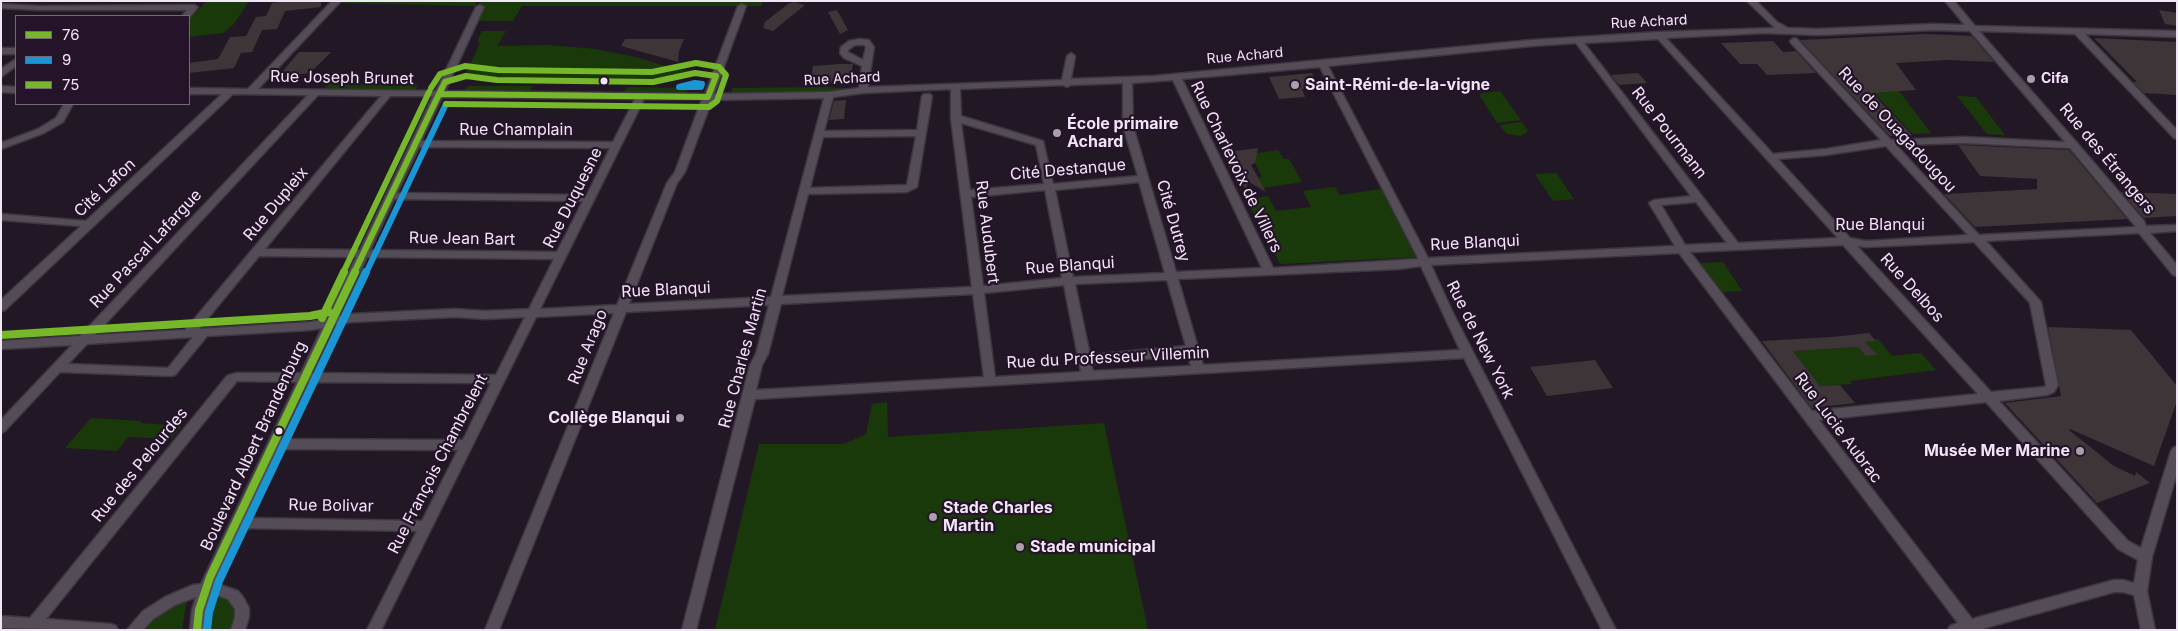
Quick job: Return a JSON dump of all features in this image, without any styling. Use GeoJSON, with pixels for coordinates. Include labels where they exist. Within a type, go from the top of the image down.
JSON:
{"type":"FeatureCollection","features":[{"type":"Feature","properties":{"kind":"street"},"geometry":{"type":"LineString","coordinates":[[79,15],[98,1]]}},
{"type":"Feature","properties":{"kind":"street"},"geometry":{"type":"LineString","coordinates":[[250,92],[337,1]]}},
{"type":"Feature","properties":{"kind":"street"},"geometry":{"type":"LineString","coordinates":[[1751,1],[1776,26],[1788,30]]}},
{"type":"Feature","properties":{"kind":"street","name":"Rue des Étrangers"},"geometry":{"type":"LineString","coordinates":[[1949,1],[2074,145],[2106,186],[2140,223],[2142,230],[2177,272]]}},
{"type":"Feature","properties":{"kind":"street"},"geometry":{"type":"LineString","coordinates":[[1,6],[39,8],[194,7],[187,15]]}},
{"type":"Feature","properties":{"kind":"street","name":"Rue Arago"},"geometry":{"type":"LineString","coordinates":[[492,630],[672,183],[680,172],[742,6]]}},
{"type":"Feature","properties":{"kind":"street","name":"Boulevard Albert Brandenburg"},"geometry":{"type":"LineString","coordinates":[[197,630],[199,610],[205,590],[480,7]]}},
{"type":"Feature","properties":{"kind":"street"},"geometry":{"type":"LineString","coordinates":[[1757,30],[1765,26],[1762,13]]}},
{"type":"Feature","properties":{"kind":"street","name":"Rue Achard"},"geometry":{"type":"LineString","coordinates":[[675,96],[829,95],[863,90],[1127,81],[1659,34],[1757,30],[1818,32],[1973,28],[2177,34]]}},
{"type":"Feature","properties":{"kind":"street"},"geometry":{"type":"LineString","coordinates":[[2077,31],[2177,136]]}},
{"type":"Feature","properties":{"kind":"street","name":"Rue Delbos"},"geometry":{"type":"LineString","coordinates":[[1659,34],[2123,545],[2145,557]]}},
{"type":"Feature","properties":{"kind":"street","name":"Rue Pourmann"},"geometry":{"type":"LineString","coordinates":[[1578,40],[1735,246]]}},
{"type":"Feature","properties":{"kind":"street","name":"Rue de Ouagadougou"},"geometry":{"type":"LineString","coordinates":[[1794,41],[2035,302],[2052,385],[2046,391],[1988,396]]}},
{"type":"Feature","properties":{"kind":"street"},"geometry":{"type":"LineString","coordinates":[[1,52],[15,51]]}},
{"type":"Feature","properties":{"kind":"street"},"geometry":{"type":"LineString","coordinates":[[1067,84],[1066,78],[1070,67],[1070,56]]}},
{"type":"Feature","properties":{"kind":"street"},"geometry":{"type":"LineString","coordinates":[[1,74],[15,63]]}},
{"type":"Feature","properties":{"kind":"street","name":"Rue de New York"},"geometry":{"type":"LineString","coordinates":[[1324,64],[1424,262],[1468,354],[1609,630]]}},
{"type":"Feature","properties":{"kind":"street"},"geometry":{"type":"LineString","coordinates":[[863,90],[867,65]]}},
{"type":"Feature","properties":{"kind":"street","name":"Rue Charlevoix de Villers"},"geometry":{"type":"LineString","coordinates":[[1176,76],[1269,271]]}},
{"type":"Feature","properties":{"kind":"street","name":"Cité Dutrey"},"geometry":{"type":"LineString","coordinates":[[1127,81],[1128,126],[1198,369]]}},
{"type":"Feature","properties":{"kind":"street","name":"Rue Audubert"},"geometry":{"type":"LineString","coordinates":[[955,88],[956,118],[990,381]]}},
{"type":"Feature","properties":{"kind":"street"},"geometry":{"type":"LineString","coordinates":[[1,90],[15,90]]}},
{"type":"Feature","properties":{"kind":"street","name":"Rue Joseph Brunet"},"geometry":{"type":"LineString","coordinates":[[190,91],[675,96]]}},
{"type":"Feature","properties":{"kind":"street","name":"Cité Lafon"},"geometry":{"type":"LineString","coordinates":[[1,307],[230,92]]}},
{"type":"Feature","properties":{"kind":"street","name":"Rue Pascal Lafargue"},"geometry":{"type":"LineString","coordinates":[[1,428],[315,93]]}},
{"type":"Feature","properties":{"kind":"street","name":"Rue Dupleix"},"geometry":{"type":"LineString","coordinates":[[189,333],[387,94]]}},
{"type":"Feature","properties":{"kind":"street","name":"Rue Charles Martin"},"geometry":{"type":"LineString","coordinates":[[689,630],[749,394],[829,95]]}},
{"type":"Feature","properties":{"kind":"street","name":"Rue Duquesne"},"geometry":{"type":"LineString","coordinates":[[532,313],[640,96]]}},
{"type":"Feature","properties":{"kind":"street"},"geometry":{"type":"LineString","coordinates":[[804,191],[907,189],[912,186],[927,100]]}},
{"type":"Feature","properties":{"kind":"street"},"geometry":{"type":"LineString","coordinates":[[1,146],[41,131],[60,120],[68,105]]}},
{"type":"Feature","properties":{"kind":"street"},"geometry":{"type":"LineString","coordinates":[[956,118],[1040,143],[1088,376]]}},
{"type":"Feature","properties":{"kind":"street"},"geometry":{"type":"LineString","coordinates":[[819,134],[921,133]]}},
{"type":"Feature","properties":{"kind":"street"},"geometry":{"type":"LineString","coordinates":[[1770,156],[1888,143],[1964,140],[2074,145]]}},
{"type":"Feature","properties":{"kind":"street","name":"Rue Champlain"},"geometry":{"type":"LineString","coordinates":[[415,144],[616,145]]}},
{"type":"Feature","properties":{"kind":"street","name":"Cité Destanque"},"geometry":{"type":"LineString","coordinates":[[966,194],[1143,179]]}},
{"type":"Feature","properties":{"kind":"street"},"geometry":{"type":"LineString","coordinates":[[391,196],[589,198]]}},
{"type":"Feature","properties":{"kind":"street","name":"Rue Lucie Aubrac"},"geometry":{"type":"LineString","coordinates":[[1700,198],[1654,203],[1682,249],[1969,626]]}},
{"type":"Feature","properties":{"kind":"street"},"geometry":{"type":"LineString","coordinates":[[1,227],[6,218],[82,223]]}},
{"type":"Feature","properties":{"kind":"street","name":"Rue Blanqui"},"geometry":{"type":"LineString","coordinates":[[1,345],[312,326],[351,318],[455,313],[485,315],[532,313],[978,290],[1069,281],[1172,275],[1399,265],[1424,262],[1735,246],[1846,241],[1866,244],[2177,228]]}},
{"type":"Feature","properties":{"kind":"street","name":"Rue Jean Bart"},"geometry":{"type":"LineString","coordinates":[[255,252],[560,256]]}},
{"type":"Feature","properties":{"kind":"street","name":"Rue François Chambrelent"},"geometry":{"type":"LineString","coordinates":[[374,630],[424,526],[532,313]]}},
{"type":"Feature","properties":{"kind":"street"},"geometry":{"type":"LineString","coordinates":[[57,368],[171,372],[204,332]]}},
{"type":"Feature","properties":{"kind":"street"},"geometry":{"type":"LineString","coordinates":[[1085,360],[1192,350]]}},
{"type":"Feature","properties":{"kind":"street","name":"Rue du Professeur Villemin"},"geometry":{"type":"LineString","coordinates":[[749,394],[1468,354]]}},
{"type":"Feature","properties":{"kind":"street","name":"Rue des Pelourdes"},"geometry":{"type":"LineString","coordinates":[[32,627],[228,382],[236,377],[498,379]]}},
{"type":"Feature","properties":{"kind":"street"},"geometry":{"type":"LineString","coordinates":[[1810,416],[1988,396]]}},
{"type":"Feature","properties":{"kind":"street"},"geometry":{"type":"LineString","coordinates":[[274,444],[465,445]]}},
{"type":"Feature","properties":{"kind":"street"},"geometry":{"type":"LineString","coordinates":[[2148,630],[2140,591],[2145,557],[2177,451]]}},
{"type":"Feature","properties":{"kind":"street","name":"Rue Bolivar"},"geometry":{"type":"LineString","coordinates":[[236,523],[424,526]]}},
{"type":"Feature","properties":{"kind":"street"},"geometry":{"type":"LineString","coordinates":[[1955,630],[2114,586],[2123,586],[2140,591]]}},
{"type":"Feature","properties":{"kind":"street"},"geometry":{"type":"LineString","coordinates":[[134,630],[148,615],[170,600],[193,591],[205,590],[225,591],[238,601],[242,617],[238,630]]}},
{"type":"Feature","properties":{"kind":"street"},"geometry":{"type":"LineString","coordinates":[[1,622],[32,627],[111,630]]}},
{"type":"Feature","properties":{"kind":"green space"},"geometry":{"type":"Polygon","coordinates":[[[207,1],[249,1],[234,24],[223,33],[190,37],[190,18],[207,1]]]}},
{"type":"Feature","properties":{"kind":"green space"},"geometry":{"type":"Polygon","coordinates":[[[342,1],[477,1],[475,6],[340,3],[342,1]]]}},
{"type":"Feature","properties":{"kind":"green space"},"geometry":{"type":"Polygon","coordinates":[[[480,1],[763,1],[761,6],[522,6],[513,21],[470,21],[480,1]]]}},
{"type":"Feature","properties":{"kind":"green space"},"geometry":{"type":"Polygon","coordinates":[[[482,31],[506,31],[497,46],[549,45],[595,49],[636,57],[678,70],[691,70],[656,80],[502,78],[466,74],[480,43],[477,42],[482,31]]]}},
{"type":"Feature","properties":{"kind":"green space"},"geometry":{"type":"Polygon","coordinates":[[[328,84],[418,85],[415,90],[324,89],[328,84]]]}},
{"type":"Feature","properties":{"kind":"green space"},"geometry":{"type":"Polygon","coordinates":[[[468,86],[533,86],[530,91],[465,90],[468,86]]]}},
{"type":"Feature","properties":{"kind":"green space"},"geometry":{"type":"Polygon","coordinates":[[[627,87],[689,88],[686,93],[624,92],[627,87]]]}},
{"type":"Feature","properties":{"kind":"green space"},"geometry":{"type":"Polygon","coordinates":[[[829,87],[850,89],[838,93],[731,93],[733,88],[829,87]]]}},
{"type":"Feature","properties":{"kind":"green space"},"geometry":{"type":"Polygon","coordinates":[[[1500,91],[1521,120],[1497,123],[1480,96],[1481,93],[1500,91]]]}},
{"type":"Feature","properties":{"kind":"green space"},"geometry":{"type":"Polygon","coordinates":[[[1899,91],[1931,133],[1913,134],[1873,92],[1899,91]]]}},
{"type":"Feature","properties":{"kind":"green space"},"geometry":{"type":"Polygon","coordinates":[[[1957,96],[1976,97],[2005,135],[1987,134],[1957,96]]]}},
{"type":"Feature","properties":{"kind":"green space"},"geometry":{"type":"Polygon","coordinates":[[[1522,122],[1528,131],[1521,136],[1507,134],[1499,125],[1522,122]]]}},
{"type":"Feature","properties":{"kind":"green space"},"geometry":{"type":"Polygon","coordinates":[[[1278,150],[1284,159],[1289,159],[1302,182],[1263,188],[1258,178],[1262,177],[1251,154],[1278,150]]]}},
{"type":"Feature","properties":{"kind":"green space"},"geometry":{"type":"Polygon","coordinates":[[[1556,173],[1574,199],[1553,201],[1535,174],[1556,173]]]}},
{"type":"Feature","properties":{"kind":"green space"},"geometry":{"type":"Polygon","coordinates":[[[1335,187],[1339,195],[1381,189],[1416,257],[1280,264],[1247,200],[1268,196],[1276,211],[1311,207],[1303,191],[1335,187]]]}},
{"type":"Feature","properties":{"kind":"green space"},"geometry":{"type":"Polygon","coordinates":[[[1723,262],[1742,291],[1723,292],[1699,263],[1723,262]]]}},
{"type":"Feature","properties":{"kind":"green space"},"geometry":{"type":"Polygon","coordinates":[[[1878,339],[1892,356],[1921,353],[1936,370],[1850,381],[1852,384],[1820,386],[1793,351],[1858,347],[1866,356],[1876,355],[1865,342],[1878,339]]]}},
{"type":"Feature","properties":{"kind":"green space","name":"Stade Charles Martin"},"geometry":{"type":"Polygon","coordinates":[[[887,402],[888,437],[1104,423],[1148,630],[715,630],[759,444],[844,444],[866,434],[872,404],[887,402]]]}},
{"type":"Feature","properties":{"kind":"green space"},"geometry":{"type":"Polygon","coordinates":[[[91,418],[182,426],[171,439],[128,437],[117,451],[65,448],[91,418]]]}},
{"type":"Feature","properties":{"kind":"green space"},"geometry":{"type":"Polygon","coordinates":[[[222,591],[233,603],[232,630],[208,630],[209,612],[214,592],[222,591]]]}},
{"type":"Feature","properties":{"kind":"green space"},"geometry":{"type":"Polygon","coordinates":[[[187,598],[182,630],[137,630],[151,616],[187,598]]]}},
{"type":"Feature","properties":{"kind":"building"},"geometry":{"type":"Polygon","coordinates":[[[321,1],[321,7],[285,11],[277,29],[262,30],[252,52],[241,53],[234,68],[190,73],[190,63],[218,59],[230,37],[246,36],[256,17],[266,16],[272,3],[321,1]]]}},
{"type":"Feature","properties":{"kind":"building"},"geometry":{"type":"Polygon","coordinates":[[[794,2],[805,5],[773,31],[763,28],[765,22],[788,4],[794,2]]]}},
{"type":"Feature","properties":{"kind":"building"},"geometry":{"type":"Polygon","coordinates":[[[837,10],[848,30],[840,34],[828,12],[837,10]]]}},
{"type":"Feature","properties":{"kind":"building"},"geometry":{"type":"Polygon","coordinates":[[[2159,10],[2177,13],[2177,26],[2165,24],[2159,10]]]}},
{"type":"Feature","properties":{"kind":"building"},"geometry":{"type":"Polygon","coordinates":[[[1927,34],[1972,36],[1994,62],[1947,60],[1896,63],[1916,90],[1872,93],[1912,135],[1890,136],[1800,40],[1927,34]]]}},
{"type":"Feature","properties":{"kind":"building"},"geometry":{"type":"Polygon","coordinates":[[[2094,38],[2177,42],[2177,95],[2144,93],[2133,82],[2137,82],[2094,38]]]}},
{"type":"Feature","properties":{"kind":"building"},"geometry":{"type":"Polygon","coordinates":[[[625,39],[684,39],[679,51],[678,62],[621,46],[625,39]]]}},
{"type":"Feature","properties":{"kind":"building"},"geometry":{"type":"Polygon","coordinates":[[[1773,41],[1783,52],[1796,51],[1816,73],[1767,75],[1757,64],[1740,64],[1721,43],[1773,41]]]}},
{"type":"Feature","properties":{"kind":"building"},"geometry":{"type":"Polygon","coordinates":[[[299,52],[331,52],[310,73],[295,75],[282,72],[299,52]]]}},
{"type":"Feature","properties":{"kind":"building"},"geometry":{"type":"Polygon","coordinates":[[[853,64],[850,81],[810,83],[813,66],[853,64]]]}},
{"type":"Feature","properties":{"kind":"building","name":"Saint-Rémi-de-la-vigne"},"geometry":{"type":"Polygon","coordinates":[[[1312,73],[1319,87],[1302,89],[1305,97],[1279,99],[1269,77],[1312,73]]]}},
{"type":"Feature","properties":{"kind":"building"},"geometry":{"type":"Polygon","coordinates":[[[1638,73],[1647,83],[1619,85],[1611,75],[1638,73]]]}},
{"type":"Feature","properties":{"kind":"building"},"geometry":{"type":"Polygon","coordinates":[[[846,100],[844,119],[829,120],[834,101],[846,100]]]}},
{"type":"Feature","properties":{"kind":"building"},"geometry":{"type":"Polygon","coordinates":[[[1958,145],[2069,150],[2127,219],[1975,227],[1944,194],[2037,189],[2037,179],[1980,176],[1958,145]]]}},
{"type":"Feature","properties":{"kind":"building"},"geometry":{"type":"Polygon","coordinates":[[[1258,148],[1255,163],[1251,165],[1266,192],[1249,182],[1246,188],[1241,185],[1225,157],[1231,156],[1229,152],[1258,148]]]}},
{"type":"Feature","properties":{"kind":"building"},"geometry":{"type":"Polygon","coordinates":[[[2121,192],[2177,194],[2177,216],[2144,218],[2121,192]]]}},
{"type":"Feature","properties":{"kind":"building"},"geometry":{"type":"Polygon","coordinates":[[[2048,327],[2131,330],[2177,386],[2177,401],[2154,466],[2069,430],[2114,466],[2135,476],[2136,472],[2150,483],[2097,503],[2005,403],[2061,396],[2048,327]]]}},
{"type":"Feature","properties":{"kind":"building"},"geometry":{"type":"Polygon","coordinates":[[[1869,333],[1876,341],[1865,342],[1877,355],[1866,356],[1858,347],[1793,351],[1820,386],[1840,385],[1855,403],[1812,408],[1762,341],[1832,337],[1869,333]]]}},
{"type":"Feature","properties":{"kind":"building"},"geometry":{"type":"Polygon","coordinates":[[[1595,360],[1613,388],[1547,396],[1530,367],[1595,360]]]}},
{"type":"Feature","properties":{"kind":"tram line"},"geometry":{"type":"LineString","coordinates":[[2170,34],[2177,34]]}},
{"type":"Feature","properties":{"kind":"transit line","name":"75"},"geometry":{"type":"LineString","coordinates":[[431,88],[440,74],[465,66],[498,70],[652,72],[696,63],[719,67],[726,75],[717,101],[709,107],[446,104]]}},
{"type":"Feature","properties":{"kind":"transit line","name":"76"},"geometry":{"type":"LineString","coordinates":[[695,73],[716,76],[708,97],[439,94],[445,82],[466,76],[497,80],[653,82],[695,73]]}},
{"type":"Feature","properties":{"kind":"transit line","name":"9"},"geometry":{"type":"LineString","coordinates":[[695,83],[702,84],[701,87],[679,87],[695,83]]}},
{"type":"Feature","properties":{"kind":"transit line","name":"75"},"geometry":{"type":"LineString","coordinates":[[322,318],[429,92]]}},
{"type":"Feature","properties":{"kind":"transit line","name":"76"},"geometry":{"type":"LineString","coordinates":[[197,630],[199,610],[210,577],[439,94]]}},
{"type":"Feature","properties":{"kind":"transit line","name":"9"},"geometry":{"type":"LineString","coordinates":[[207,630],[209,612],[219,581],[446,104]]}},
{"type":"Feature","properties":{"kind":"transit line","name":"75"},"geometry":{"type":"LineString","coordinates":[[1,335],[310,316],[329,312]]}},
{"type":"Feature","properties":{"kind":"place","name":"Cifa"},"geometry":{"type":"Point","coordinates":[2031,79]}},
{"type":"Feature","properties":{"kind":"place","name":"Saint-Rémi-de-la-vigne"},"geometry":{"type":"Point","coordinates":[1295,85]}},
{"type":"Feature","properties":{"kind":"place","name":"École primaire Achard"},"geometry":{"type":"Point","coordinates":[1057,133]}},
{"type":"Feature","properties":{"kind":"place","name":"Collège Blanqui"},"geometry":{"type":"Point","coordinates":[680,418]}},
{"type":"Feature","properties":{"kind":"place","name":"Musée Mer Marine"},"geometry":{"type":"Point","coordinates":[2080,451]}},
{"type":"Feature","properties":{"kind":"place","name":"Stade Charles Martin"},"geometry":{"type":"Point","coordinates":[933,517]}},
{"type":"Feature","properties":{"kind":"place","name":"Stade municipal"},"geometry":{"type":"Point","coordinates":[1020,547]}}]}
